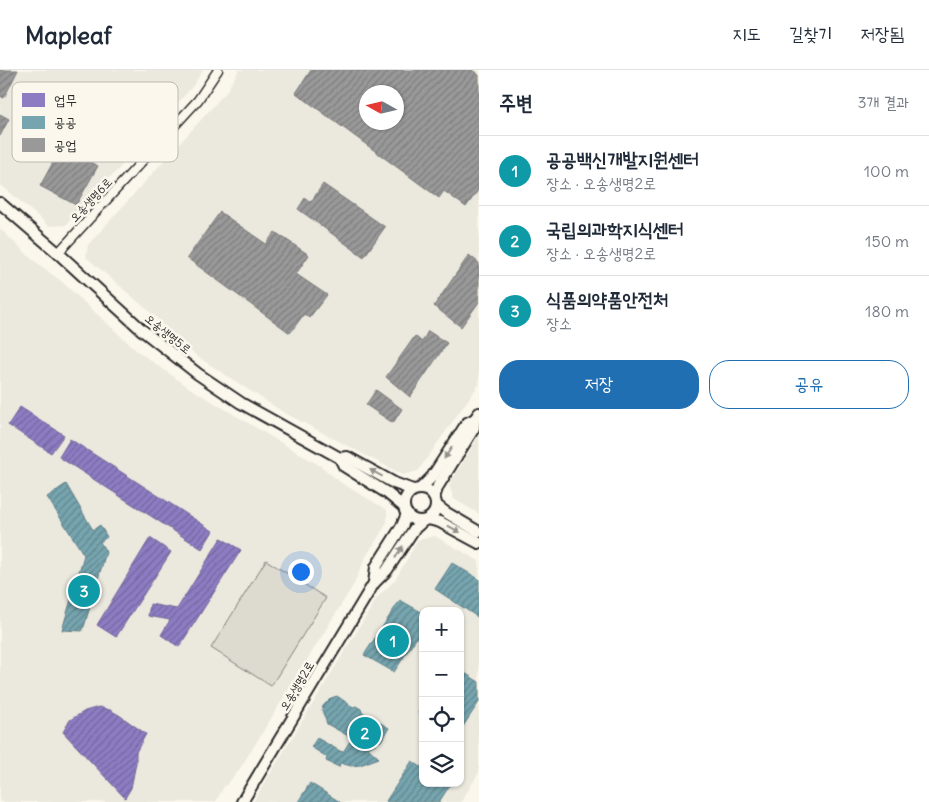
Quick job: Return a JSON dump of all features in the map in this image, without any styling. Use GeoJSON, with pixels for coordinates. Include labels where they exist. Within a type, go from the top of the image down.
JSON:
{"type":"FeatureCollection","features":[{"type":"Feature","properties":{"kind":"street","name":"오송생명6로"},"geometry":{"type":"LineString","coordinates":[[178,122],[195,104],[218,70]]}},
{"type":"Feature","properties":{"kind":"street","name":"오송생명6로"},"geometry":{"type":"LineString","coordinates":[[58,253],[142,162]]}},
{"type":"Feature","properties":{"kind":"street","name":"오송생명5로"},"geometry":{"type":"LineString","coordinates":[[0,203],[142,330],[198,374],[241,403],[340,458],[344,466],[387,492],[405,510]]}},
{"type":"Feature","properties":{"kind":"street"},"geometry":{"type":"LineString","coordinates":[[477,416],[467,423],[432,477],[417,489],[409,492],[404,502],[405,510],[412,520],[440,522],[479,543]]}},
{"type":"Feature","properties":{"kind":"street"},"geometry":{"type":"LineString","coordinates":[[425,520],[432,516],[438,486],[474,428],[477,416]]}},
{"type":"Feature","properties":{"kind":"street","name":"오송생명5로"},"geometry":{"type":"LineString","coordinates":[[340,458],[347,456],[394,483],[417,489]]}},
{"type":"Feature","properties":{"kind":"street"},"geometry":{"type":"LineString","coordinates":[[417,489],[429,491],[445,512],[479,532]]}},
{"type":"Feature","properties":{"kind":"street","name":"오송생명2로"},"geometry":{"type":"LineString","coordinates":[[374,582],[376,566],[402,526],[405,510]]}},
{"type":"Feature","properties":{"kind":"street","name":"오송생명2로"},"geometry":{"type":"LineString","coordinates":[[242,802],[374,582],[387,570],[414,529],[425,520]]}},
{"type":"Feature","properties":{"kind":"shaded area"},"geometry":{"type":"Polygon","coordinates":[[[0,70],[203,70],[193,86],[178,103],[178,82],[12,82],[12,162],[125,162],[115,173],[98,186],[66,225],[49,226],[0,184],[0,70]]]}},
{"type":"Feature","properties":{"kind":"shaded area"},"geometry":{"type":"Polygon","coordinates":[[[239,70],[479,70],[479,384],[418,471],[403,475],[283,412],[198,357],[172,336],[156,317],[86,257],[88,245],[163,162],[178,162],[178,145],[226,92],[239,70]]]}},
{"type":"Feature","properties":{"kind":"shaded area"},"geometry":{"type":"Polygon","coordinates":[[[0,229],[32,259],[62,282],[136,350],[191,389],[322,467],[340,482],[387,510],[387,523],[365,558],[354,584],[238,772],[224,787],[215,802],[0,802],[0,229]]]}},
{"type":"Feature","properties":{"kind":"shaded area"},"geometry":{"type":"Polygon","coordinates":[[[479,436],[479,514],[454,499],[449,485],[479,436]]]}},
{"type":"Feature","properties":{"kind":"shaded area"},"geometry":{"type":"Polygon","coordinates":[[[435,536],[479,561],[479,772],[461,802],[253,802],[377,598],[395,580],[418,540],[435,536]]]}},
{"type":"Feature","properties":{"kind":"shaded area"},"geometry":{"type":"Polygon","coordinates":[[[266,560],[326,598],[271,686],[211,648],[266,560]]]}},
{"type":"Feature","properties":{"kind":"building: 업무"},"geometry":{"type":"Polygon","coordinates":[[[20,407],[64,435],[51,453],[8,425],[20,407]]]}},
{"type":"Feature","properties":{"kind":"building: 업무"},"geometry":{"type":"Polygon","coordinates":[[[70,439],[213,531],[202,549],[59,457],[70,439]]]}},
{"type":"Feature","properties":{"kind":"building: 업무"},"geometry":{"type":"Polygon","coordinates":[[[150,538],[171,552],[116,637],[97,625],[150,538]]]}},
{"type":"Feature","properties":{"kind":"building: 업무"},"geometry":{"type":"Polygon","coordinates":[[[221,538],[241,550],[179,647],[161,635],[170,620],[148,616],[150,604],[177,609],[221,538]]]}},
{"type":"Feature","properties":{"kind":"building: 업무"},"geometry":{"type":"Polygon","coordinates":[[[99,707],[119,715],[146,734],[136,752],[136,763],[131,788],[125,798],[63,732],[70,720],[85,711],[99,707]]]}},
{"type":"Feature","properties":{"kind":"building: 공공"},"geometry":{"type":"Polygon","coordinates":[[[66,484],[93,530],[100,525],[107,537],[100,542],[106,552],[82,631],[62,630],[84,555],[47,497],[66,484]]]}},
{"type":"Feature","properties":{"kind":"building: 공공"},"geometry":{"type":"Polygon","coordinates":[[[452,563],[479,579],[479,618],[464,607],[435,589],[452,563]]]}},
{"type":"Feature","properties":{"kind":"building: 공공"},"geometry":{"type":"Polygon","coordinates":[[[400,600],[419,611],[419,634],[394,672],[364,655],[400,600]]]}},
{"type":"Feature","properties":{"kind":"building: 공공"},"geometry":{"type":"Polygon","coordinates":[[[464,673],[479,682],[479,702],[464,725],[464,673]]]}},
{"type":"Feature","properties":{"kind":"building: 공공"},"geometry":{"type":"Polygon","coordinates":[[[337,696],[353,707],[356,706],[361,709],[362,712],[389,728],[381,741],[368,748],[379,758],[360,765],[351,766],[340,763],[339,767],[326,761],[327,757],[311,747],[317,738],[343,752],[352,738],[327,724],[322,710],[323,706],[331,698],[337,696]]]}},
{"type":"Feature","properties":{"kind":"building: 공공"},"geometry":{"type":"Polygon","coordinates":[[[412,761],[419,766],[419,787],[449,787],[439,802],[386,801],[412,761]]]}},
{"type":"Feature","properties":{"kind":"building: 공공"},"geometry":{"type":"Polygon","coordinates":[[[310,783],[340,802],[298,802],[310,783]]]}},
{"type":"Feature","properties":{"kind":"building: 공업"},"geometry":{"type":"Polygon","coordinates":[[[0,70],[18,70],[4,98],[0,96],[0,70]]]}},
{"type":"Feature","properties":{"kind":"building: 공업"},"geometry":{"type":"Polygon","coordinates":[[[311,70],[472,70],[479,75],[479,189],[466,207],[444,191],[439,198],[296,93],[311,70]]]}},
{"type":"Feature","properties":{"kind":"building: 공업"},"geometry":{"type":"Polygon","coordinates":[[[0,114],[9,119],[0,136],[0,114]]]}},
{"type":"Feature","properties":{"kind":"building: 공업"},"geometry":{"type":"Polygon","coordinates":[[[53,162],[91,162],[98,166],[76,205],[40,186],[53,162]]]}},
{"type":"Feature","properties":{"kind":"building: 공업"},"geometry":{"type":"Polygon","coordinates":[[[323,184],[385,227],[364,257],[298,209],[305,198],[311,202],[323,184]]]}},
{"type":"Feature","properties":{"kind":"building: 공업"},"geometry":{"type":"Polygon","coordinates":[[[220,212],[266,244],[275,232],[309,255],[296,274],[327,295],[309,318],[304,314],[290,333],[187,258],[220,212]]]}},
{"type":"Feature","properties":{"kind":"building: 공업"},"geometry":{"type":"Polygon","coordinates":[[[469,255],[479,263],[479,302],[461,327],[434,306],[469,255]]]}},
{"type":"Feature","properties":{"kind":"building: 공업"},"geometry":{"type":"Polygon","coordinates":[[[428,331],[447,343],[410,397],[386,377],[415,336],[422,342],[428,331]]]}},
{"type":"Feature","properties":{"kind":"building: 공업"},"geometry":{"type":"Polygon","coordinates":[[[376,390],[402,409],[393,423],[366,405],[376,390]]]}},
{"type":"Feature","properties":{"kind":"place","name":"식품의약품안전처"},"geometry":{"type":"Point","coordinates":[84,591]}},
{"type":"Feature","properties":{"kind":"place","name":"공공백신개발지원센터"},"geometry":{"type":"Point","coordinates":[393,641]}},
{"type":"Feature","properties":{"kind":"place","name":"국립의과학지식센터"},"geometry":{"type":"Point","coordinates":[365,733]}}]}
